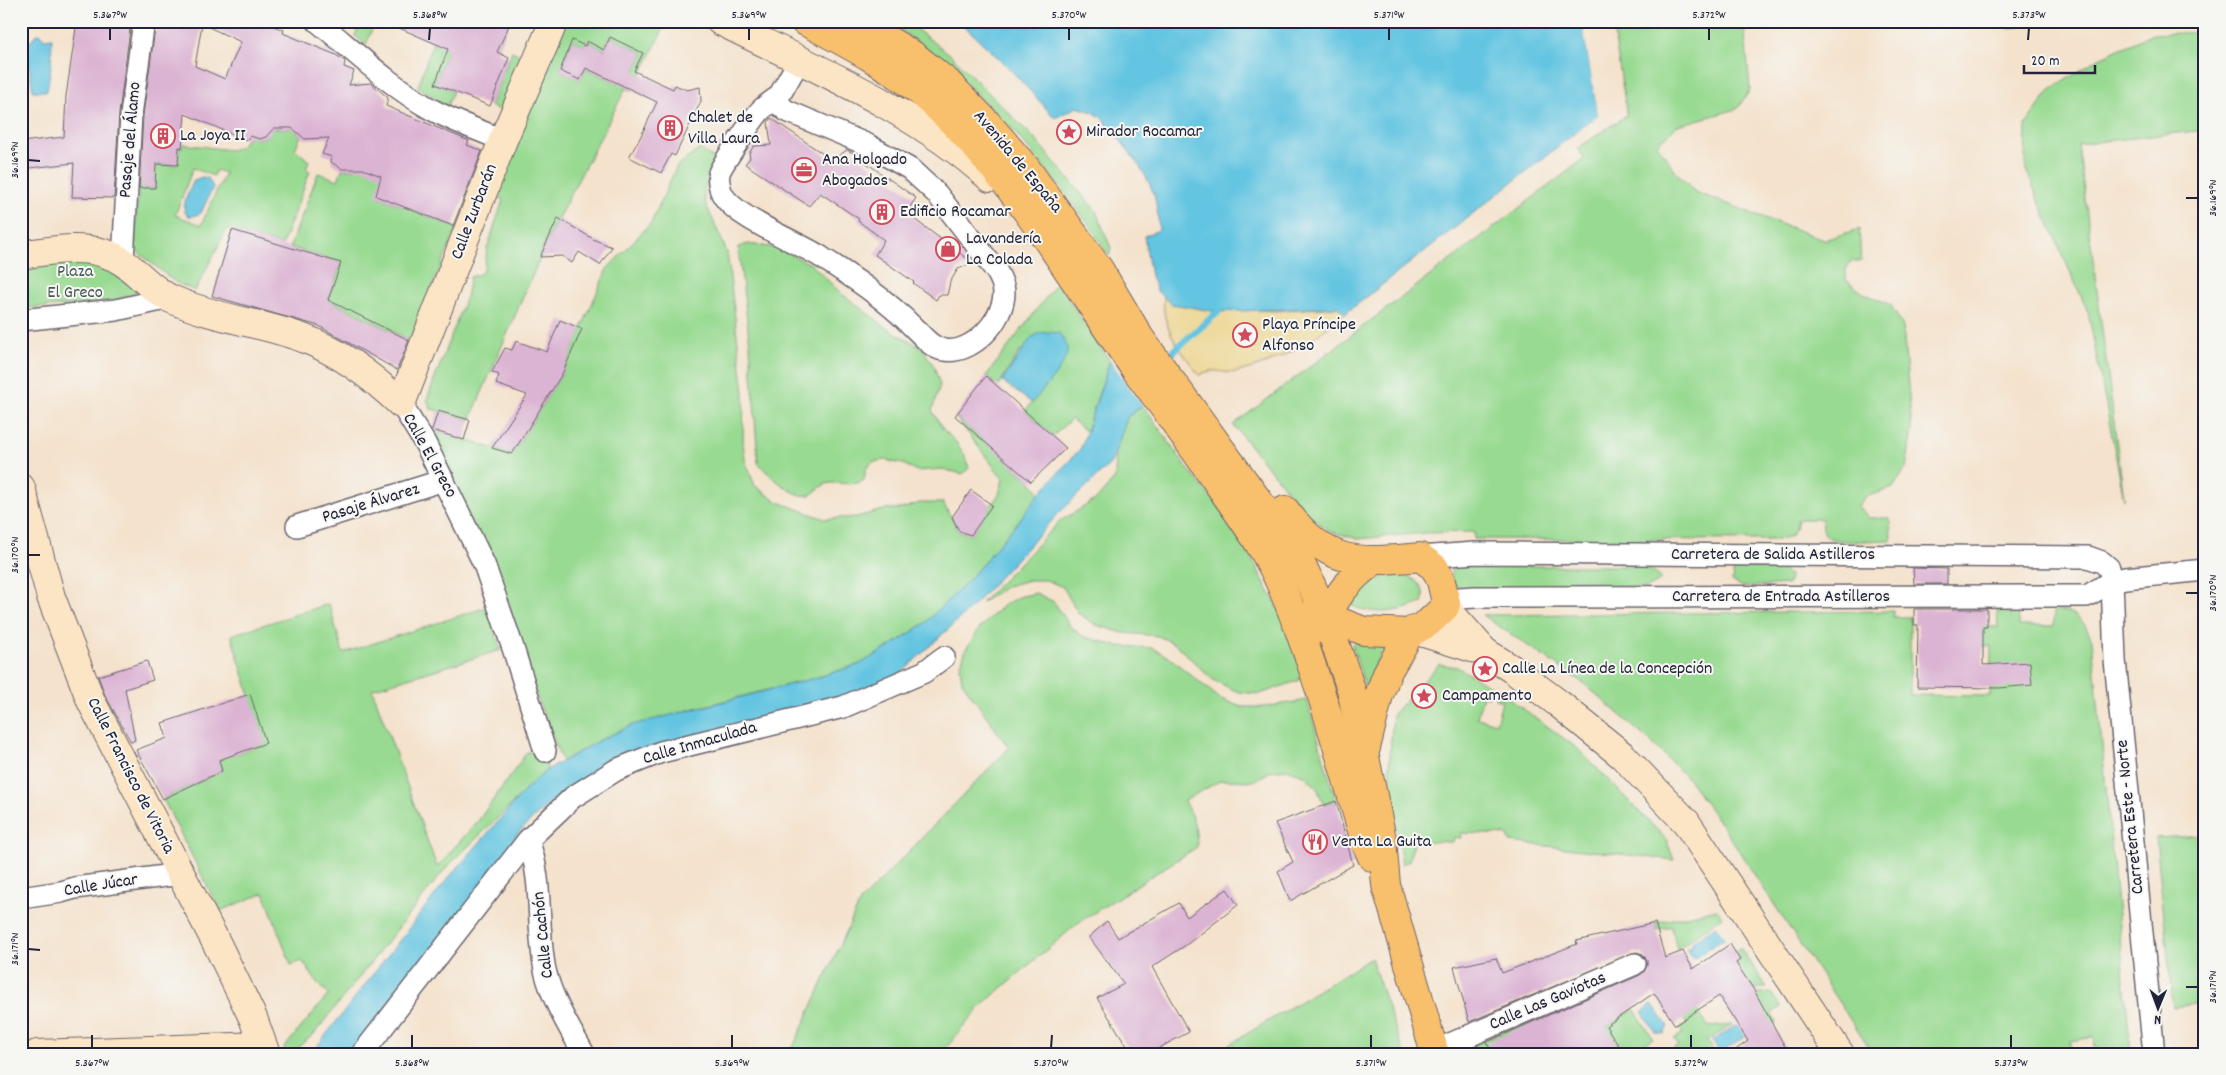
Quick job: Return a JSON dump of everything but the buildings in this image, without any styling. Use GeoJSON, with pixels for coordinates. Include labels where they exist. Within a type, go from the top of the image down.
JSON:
{"type":"FeatureCollection","features":[{"type":"Feature","properties":{"kind":"highway","name":"Avenida de España"},"geometry":{"type":"LineString","coordinates":[[804,21],[862,51],[933,103],[982,154],[1137,340]]}},
{"type":"Feature","properties":{"kind":"highway","name":"Avenida de España"},"geometry":{"type":"LineString","coordinates":[[856,21],[913,55],[948,83],[987,123],[1031,175],[1108,283],[1137,340]]}},
{"type":"Feature","properties":{"kind":"highway"},"geometry":{"type":"LineString","coordinates":[[1137,340],[1297,554],[1326,617],[1351,689],[1365,751],[1382,839],[1386,885]]}},
{"type":"Feature","properties":{"kind":"highway"},"geometry":{"type":"LineString","coordinates":[[1220,452],[1249,528],[1281,584],[1318,687],[1366,844],[1386,885],[1434,1052]]}},
{"type":"Feature","properties":{"kind":"highway"},"geometry":{"type":"LineString","coordinates":[[1220,452],[1315,544],[1342,556],[1374,561],[1420,557],[1435,568],[1441,581],[1445,605],[1428,623],[1412,631],[1389,634],[1364,631],[1326,617],[1313,611],[1302,600],[1280,554],[1249,528]]}},
{"type":"Feature","properties":{"kind":"highway"},"geometry":{"type":"LineString","coordinates":[[1318,687],[1324,674],[1319,645],[1320,632],[1326,617],[1347,582],[1358,571],[1374,561]]}},
{"type":"Feature","properties":{"kind":"highway"},"geometry":{"type":"LineString","coordinates":[[1365,751],[1379,695],[1388,670],[1412,631]]}},
{"type":"Feature","properties":{"kind":"street","name":"Pasaje del Álamo"},"geometry":{"type":"LineString","coordinates":[[123,260],[131,115],[144,21]]}},
{"type":"Feature","properties":{"kind":"street"},"geometry":{"type":"LineString","coordinates":[[317,21],[428,108],[452,120],[503,140]]}},
{"type":"Feature","properties":{"kind":"street","name":"Calle Zurbarán"},"geometry":{"type":"LineString","coordinates":[[401,404],[503,140],[554,21]]}},
{"type":"Feature","properties":{"kind":"street","name":"Avenida de España"},"geometry":{"type":"LineString","coordinates":[[720,21],[906,115],[968,157],[1031,214]]}},
{"type":"Feature","properties":{"kind":"street"},"geometry":{"type":"LineString","coordinates":[[779,96],[760,110],[719,172],[720,189],[723,199],[765,228],[819,256],[890,304],[930,344],[943,350],[955,350],[974,343],[985,333],[995,319],[1004,296],[1003,283],[998,272],[937,194],[910,169],[868,145],[787,111],[778,102],[779,96],[799,61]]}},
{"type":"Feature","properties":{"kind":"street","name":"Calle El Greco"},"geometry":{"type":"LineString","coordinates":[[21,255],[67,249],[103,252],[123,260],[170,298],[314,343],[374,381],[401,404],[426,445],[484,564],[513,648],[545,751]]}},
{"type":"Feature","properties":{"kind":"street","name":"Calle El Greco"},"geometry":{"type":"LineString","coordinates":[[21,320],[116,310],[170,298]]}},
{"type":"Feature","properties":{"kind":"street","name":"Pasaje Álvarez"},"geometry":{"type":"LineString","coordinates":[[298,526],[444,480]]}},
{"type":"Feature","properties":{"kind":"street","name":"Calle Francisco de Vitoria"},"geometry":{"type":"LineString","coordinates":[[22,494],[51,597],[76,665],[104,728],[250,1010],[264,1050]]}},
{"type":"Feature","properties":{"kind":"street","name":"Carretera de Salida Astilleros"},"geometry":{"type":"LineString","coordinates":[[1420,557],[1494,553],[2088,557],[2102,562],[2109,568],[2112,581]]}},
{"type":"Feature","properties":{"kind":"street"},"geometry":{"type":"LineString","coordinates":[[2112,581],[2205,570]]}},
{"type":"Feature","properties":{"kind":"street","name":"Carretera de Entrada Astilleros"},"geometry":{"type":"LineString","coordinates":[[1445,605],[1459,598],[1475,597],[2087,596],[2112,581]]}},
{"type":"Feature","properties":{"kind":"street","name":"Carretera Este - Norte"},"geometry":{"type":"LineString","coordinates":[[2112,581],[2115,660],[2154,1054]]}},
{"type":"Feature","properties":{"kind":"street"},"geometry":{"type":"LineString","coordinates":[[1445,605],[1485,652]]}},
{"type":"Feature","properties":{"kind":"street"},"geometry":{"type":"LineString","coordinates":[[1412,631],[1485,652],[1512,669],[1558,703],[1623,756],[1686,822],[1840,1054]]}},
{"type":"Feature","properties":{"kind":"street","name":"Calle Inmaculada"},"geometry":{"type":"LineString","coordinates":[[362,1054],[528,840],[573,797],[616,770],[661,752],[843,707],[924,672],[944,657]]}},
{"type":"Feature","properties":{"kind":"street","name":"Calle Cachón"},"geometry":{"type":"LineString","coordinates":[[528,840],[538,877],[543,948],[549,985],[584,1054]]}},
{"type":"Feature","properties":{"kind":"street","name":"Calle Júcar"},"geometry":{"type":"LineString","coordinates":[[21,898],[75,888],[180,874]]}},
{"type":"Feature","properties":{"kind":"street","name":"Calle Las Gaviotas"},"geometry":{"type":"LineString","coordinates":[[1434,1052],[1635,964]]}},
{"type":"Feature","properties":{"kind":"street"},"geometry":{"type":"LineString","coordinates":[[37,1054],[264,1050]]}},
{"type":"Feature","properties":{"kind":"green space"},"geometry":{"type":"Polygon","coordinates":[[[360,21],[375,21],[366,45],[355,36],[360,21]]]}},
{"type":"Feature","properties":{"kind":"green space"},"geometry":{"type":"Polygon","coordinates":[[[440,21],[459,21],[435,84],[453,91],[447,106],[418,87],[440,21]]]}},
{"type":"Feature","properties":{"kind":"green space"},"geometry":{"type":"Polygon","coordinates":[[[561,21],[657,21],[665,25],[633,91],[626,88],[552,230],[470,420],[431,409],[427,399],[466,297],[470,277],[480,274],[484,269],[487,249],[503,200],[489,193],[561,21]],[[610,37],[604,50],[587,41],[585,46],[572,40],[560,71],[580,80],[586,68],[626,87],[643,53],[610,37]]]}},
{"type":"Feature","properties":{"kind":"green space"},"geometry":{"type":"Polygon","coordinates":[[[888,21],[905,21],[951,55],[1034,138],[1096,211],[1111,248],[1109,256],[1063,190],[1012,129],[945,62],[888,21]]]}},
{"type":"Feature","properties":{"kind":"green space"},"geometry":{"type":"Polygon","coordinates":[[[1612,21],[1744,21],[1750,90],[1737,109],[1678,125],[1657,144],[1676,172],[1695,192],[1824,240],[1859,229],[1861,261],[1851,261],[1846,269],[1846,280],[1863,293],[1891,305],[1903,327],[1912,431],[1906,468],[1893,488],[1865,497],[1858,506],[1869,518],[1890,518],[1891,540],[1849,541],[1833,539],[1825,533],[1822,519],[1798,519],[1796,528],[1791,536],[1777,540],[1474,539],[1474,532],[1424,533],[1358,539],[1329,531],[1306,513],[1233,425],[1584,159],[1578,148],[1627,115],[1612,21]]]}},
{"type":"Feature","properties":{"kind":"green space"},"geometry":{"type":"Polygon","coordinates":[[[2007,21],[2037,21],[2009,29],[2007,21]]]}},
{"type":"Feature","properties":{"kind":"green space"},"geometry":{"type":"Polygon","coordinates":[[[2205,32],[2205,130],[2078,144],[2124,499],[2088,312],[2037,197],[2025,164],[2026,125],[2049,91],[2099,58],[2153,34],[2205,32]]]}},
{"type":"Feature","properties":{"kind":"green space"},"geometry":{"type":"Polygon","coordinates":[[[512,51],[527,59],[504,112],[490,106],[512,51]]]}},
{"type":"Feature","properties":{"kind":"green space"},"geometry":{"type":"Polygon","coordinates":[[[271,128],[296,128],[295,130],[301,136],[295,149],[309,161],[306,169],[310,171],[282,245],[227,229],[195,291],[175,282],[134,249],[140,164],[177,165],[179,147],[182,148],[183,144],[230,150],[239,147],[250,136],[260,139],[266,137],[271,128]],[[193,168],[175,215],[201,225],[225,173],[216,170],[213,176],[193,168]],[[143,178],[143,188],[155,188],[155,178],[143,178]]]}},
{"type":"Feature","properties":{"kind":"green space"},"geometry":{"type":"Polygon","coordinates":[[[700,149],[718,162],[704,190],[705,202],[727,252],[744,393],[743,442],[745,460],[755,486],[778,502],[825,519],[857,517],[887,509],[901,509],[920,503],[943,503],[959,531],[971,535],[999,494],[1003,479],[955,416],[1031,482],[1040,493],[967,582],[924,624],[860,664],[815,678],[684,711],[600,740],[562,761],[432,430],[512,454],[562,374],[607,269],[651,223],[677,166],[700,149]]]}},
{"type":"Feature","properties":{"kind":"green space"},"geometry":{"type":"Polygon","coordinates":[[[393,154],[377,196],[457,228],[410,340],[328,300],[341,263],[290,247],[318,173],[338,180],[342,169],[355,169],[393,154]]]}},
{"type":"Feature","properties":{"kind":"green space"},"geometry":{"type":"Polygon","coordinates":[[[748,244],[778,248],[811,264],[842,294],[887,328],[922,348],[934,366],[940,385],[932,411],[943,429],[956,442],[964,454],[969,468],[963,474],[941,469],[917,471],[903,464],[884,460],[872,462],[866,469],[864,480],[860,482],[851,484],[830,483],[823,485],[810,495],[804,495],[789,490],[758,463],[750,345],[738,247],[748,244]]]}},
{"type":"Feature","properties":{"kind":"green space","name":"Plaza El Greco"},"geometry":{"type":"Polygon","coordinates":[[[72,260],[102,264],[139,291],[115,300],[99,303],[21,308],[21,266],[72,260]]]}},
{"type":"Feature","properties":{"kind":"green space"},"geometry":{"type":"Polygon","coordinates":[[[1057,283],[1110,361],[1086,431],[1071,419],[1053,436],[1025,411],[1063,362],[1020,351],[998,386],[986,376],[1057,283]]]}},
{"type":"Feature","properties":{"kind":"green space"},"geometry":{"type":"Polygon","coordinates":[[[1143,406],[1191,473],[1222,510],[1252,559],[1283,618],[1302,674],[1300,680],[1260,694],[1238,692],[1213,680],[1175,644],[1158,636],[1123,633],[1096,625],[1078,613],[1063,587],[1046,580],[1029,580],[1007,586],[981,603],[1060,521],[1097,499],[1115,478],[1116,452],[1122,429],[1128,416],[1143,406]]]}},
{"type":"Feature","properties":{"kind":"green space"},"geometry":{"type":"Polygon","coordinates":[[[1456,566],[1639,566],[1651,570],[1661,578],[1658,582],[1647,588],[1462,589],[1452,583],[1451,571],[1456,566]]]}},
{"type":"Feature","properties":{"kind":"green space"},"geometry":{"type":"Polygon","coordinates":[[[1775,566],[1790,575],[1789,584],[1743,587],[1732,581],[1734,569],[1775,566]]]}},
{"type":"Feature","properties":{"kind":"green space"},"geometry":{"type":"Polygon","coordinates":[[[1404,574],[1420,585],[1423,593],[1422,603],[1405,609],[1387,612],[1369,611],[1352,606],[1353,600],[1376,581],[1387,576],[1404,574]]]}},
{"type":"Feature","properties":{"kind":"green space"},"geometry":{"type":"Polygon","coordinates":[[[1036,593],[1054,602],[1070,626],[1082,636],[1118,646],[1153,648],[1170,658],[1219,698],[1241,707],[1264,707],[1307,700],[1336,801],[1324,805],[1317,788],[1306,776],[1287,769],[1271,771],[1254,781],[1221,780],[1184,801],[1194,823],[1197,847],[1078,923],[982,1005],[941,1054],[788,1054],[795,1043],[860,902],[1009,748],[962,682],[960,667],[966,649],[979,629],[1001,607],[1018,597],[1036,593]]]}},
{"type":"Feature","properties":{"kind":"green space"},"geometry":{"type":"Polygon","coordinates":[[[329,604],[343,653],[487,607],[501,650],[372,689],[437,867],[478,821],[527,752],[545,751],[547,770],[446,868],[314,1034],[290,1054],[286,1054],[284,1048],[329,994],[319,985],[302,961],[291,965],[264,893],[220,911],[163,799],[222,771],[219,760],[265,743],[231,635],[329,604]]]}},
{"type":"Feature","properties":{"kind":"green space"},"geometry":{"type":"Polygon","coordinates":[[[1997,610],[2018,610],[2019,626],[2054,626],[2054,611],[2069,613],[2083,622],[2092,640],[2131,1054],[2098,1054],[2097,1047],[2094,1047],[2093,1037],[2070,1041],[2071,1051],[2065,1051],[2065,1054],[1873,1054],[1723,827],[1689,780],[1652,743],[1582,682],[1482,615],[1893,611],[1893,617],[1910,617],[1910,695],[1990,696],[1991,646],[1946,645],[1960,626],[1998,627],[1997,610]]]}},
{"type":"Feature","properties":{"kind":"green space"},"geometry":{"type":"Polygon","coordinates":[[[1355,641],[1386,645],[1377,661],[1369,691],[1366,690],[1352,644],[1355,641]]]}},
{"type":"Feature","properties":{"kind":"green space"},"geometry":{"type":"Polygon","coordinates":[[[1439,664],[1457,667],[1490,686],[1488,697],[1483,695],[1477,718],[1496,723],[1502,701],[1495,699],[1496,689],[1577,748],[1666,839],[1674,860],[1510,842],[1508,835],[1461,833],[1461,838],[1454,837],[1453,842],[1414,841],[1409,861],[1402,864],[1389,766],[1393,714],[1439,664]]]}},
{"type":"Feature","properties":{"kind":"green space"},"geometry":{"type":"Polygon","coordinates":[[[2205,835],[2205,898],[2201,902],[2198,916],[2205,921],[2205,1003],[2173,1007],[2156,838],[2205,835]]]}},
{"type":"Feature","properties":{"kind":"green space"},"geometry":{"type":"Polygon","coordinates":[[[1717,909],[1722,917],[1677,949],[1671,926],[1657,930],[1655,923],[1717,909]]]}},
{"type":"Feature","properties":{"kind":"green space"},"geometry":{"type":"Polygon","coordinates":[[[1740,948],[1767,987],[1754,990],[1732,965],[1740,960],[1734,951],[1740,948]]]}},
{"type":"Feature","properties":{"kind":"green space"},"geometry":{"type":"Polygon","coordinates":[[[1371,958],[1404,1054],[1214,1054],[1371,958]]]}},
{"type":"Feature","properties":{"kind":"green space"},"geometry":{"type":"Polygon","coordinates":[[[1770,992],[1781,1007],[1771,1014],[1777,1022],[1751,1039],[1748,1001],[1761,993],[1770,992]]]}},
{"type":"Feature","properties":{"kind":"green space"},"geometry":{"type":"Polygon","coordinates":[[[1695,1008],[1709,1027],[1732,1025],[1707,1041],[1715,1054],[1672,1054],[1670,1051],[1679,1045],[1674,1039],[1683,1033],[1680,1029],[1687,1024],[1682,1016],[1695,1008]]]}},
{"type":"Feature","properties":{"kind":"green space"},"geometry":{"type":"Polygon","coordinates":[[[1634,1009],[1653,1038],[1636,1049],[1637,1052],[1635,1054],[1624,1054],[1599,1032],[1634,1009]]]}},
{"type":"Feature","properties":{"kind":"green space"},"geometry":{"type":"Polygon","coordinates":[[[1544,1014],[1552,1032],[1490,1048],[1492,1054],[1472,1054],[1469,1047],[1544,1014]]]}},
{"type":"Feature","properties":{"kind":"sand","name":"Playa Príncipe Alfonso"},"geometry":{"type":"Polygon","coordinates":[[[1164,297],[1172,304],[1274,311],[1338,307],[1345,314],[1307,342],[1268,363],[1232,373],[1210,371],[1199,375],[1179,348],[1169,329],[1165,319],[1164,297]]]}},
{"type":"Feature","properties":{"kind":"water"},"geometry":{"type":"Polygon","coordinates":[[[959,21],[1582,21],[1598,115],[1345,314],[1338,307],[1218,312],[1172,304],[1157,291],[1151,276],[1144,236],[1159,230],[1153,192],[1144,173],[1102,118],[1093,112],[1077,107],[1055,118],[1008,67],[959,21]]]}},
{"type":"Feature","properties":{"kind":"water"},"geometry":{"type":"Polygon","coordinates":[[[37,34],[42,35],[44,39],[52,38],[51,65],[47,91],[33,91],[25,41],[32,41],[37,34]]]}},
{"type":"Feature","properties":{"kind":"water"},"geometry":{"type":"Polygon","coordinates":[[[202,177],[208,178],[213,187],[201,213],[191,217],[185,211],[185,201],[194,180],[202,177]]]}},
{"type":"Feature","properties":{"kind":"water"},"geometry":{"type":"Polygon","coordinates":[[[1039,333],[1059,333],[1064,339],[1067,348],[1066,357],[1058,371],[1032,403],[1002,381],[1031,338],[1039,333]]]}},
{"type":"Feature","properties":{"kind":"water"},"geometry":{"type":"Polygon","coordinates":[[[1110,361],[1143,406],[1128,416],[1111,463],[1060,512],[972,607],[901,673],[875,687],[568,790],[545,807],[519,832],[440,940],[352,1054],[311,1054],[445,882],[528,787],[547,770],[600,740],[632,725],[815,678],[860,664],[924,624],[967,582],[1040,493],[1081,448],[1110,361]]]}},
{"type":"Feature","properties":{"kind":"water"},"geometry":{"type":"Polygon","coordinates":[[[1716,926],[1724,938],[1693,959],[1686,949],[1693,945],[1692,942],[1716,926]]]}},
{"type":"Feature","properties":{"kind":"water"},"geometry":{"type":"Polygon","coordinates":[[[1652,1004],[1668,1026],[1664,1034],[1656,1033],[1642,1012],[1652,1004]]]}},
{"type":"Feature","properties":{"kind":"water"},"geometry":{"type":"Polygon","coordinates":[[[1735,1026],[1743,1028],[1744,1038],[1720,1053],[1712,1041],[1735,1026]]]}},
{"type":"Feature","properties":{"kind":"pier"},"geometry":{"type":"Polygon","coordinates":[[[1582,21],[1585,21],[1600,116],[1572,140],[1571,138],[1598,115],[1582,21]]]}},
{"type":"Feature","properties":{"kind":"pier"},"geometry":{"type":"Polygon","coordinates":[[[1112,359],[1145,405],[1144,408],[1110,361],[1112,359]]]}},
{"type":"Feature","properties":{"kind":"waterway"},"geometry":{"type":"LineString","coordinates":[[1163,360],[1218,312]]}},
{"type":"Feature","properties":{"kind":"place","name":"Chalet de Villa Laura"},"geometry":{"type":"Point","coordinates":[670,128]}},
{"type":"Feature","properties":{"kind":"place","name":"Mirador Rocamar"},"geometry":{"type":"Point","coordinates":[1069,132]}},
{"type":"Feature","properties":{"kind":"place","name":"La Joya II"},"geometry":{"type":"Point","coordinates":[163,136]}},
{"type":"Feature","properties":{"kind":"place","name":"Ana Holgado Abogados"},"geometry":{"type":"Point","coordinates":[804,170]}},
{"type":"Feature","properties":{"kind":"place","name":"Edificio Rocamar"},"geometry":{"type":"Point","coordinates":[882,212]}},
{"type":"Feature","properties":{"kind":"place","name":"Lavandería La Colada"},"geometry":{"type":"Point","coordinates":[948,249]}},
{"type":"Feature","properties":{"kind":"place","name":"Playa Príncipe Alfonso"},"geometry":{"type":"Point","coordinates":[1245,335]}},
{"type":"Feature","properties":{"kind":"place","name":"Calle La Línea de la Concepción"},"geometry":{"type":"Point","coordinates":[1485,669]}},
{"type":"Feature","properties":{"kind":"place","name":"Campamento"},"geometry":{"type":"Point","coordinates":[1424,696]}},
{"type":"Feature","properties":{"kind":"place","name":"Venta La Guita"},"geometry":{"type":"Point","coordinates":[1315,842]}}]}
